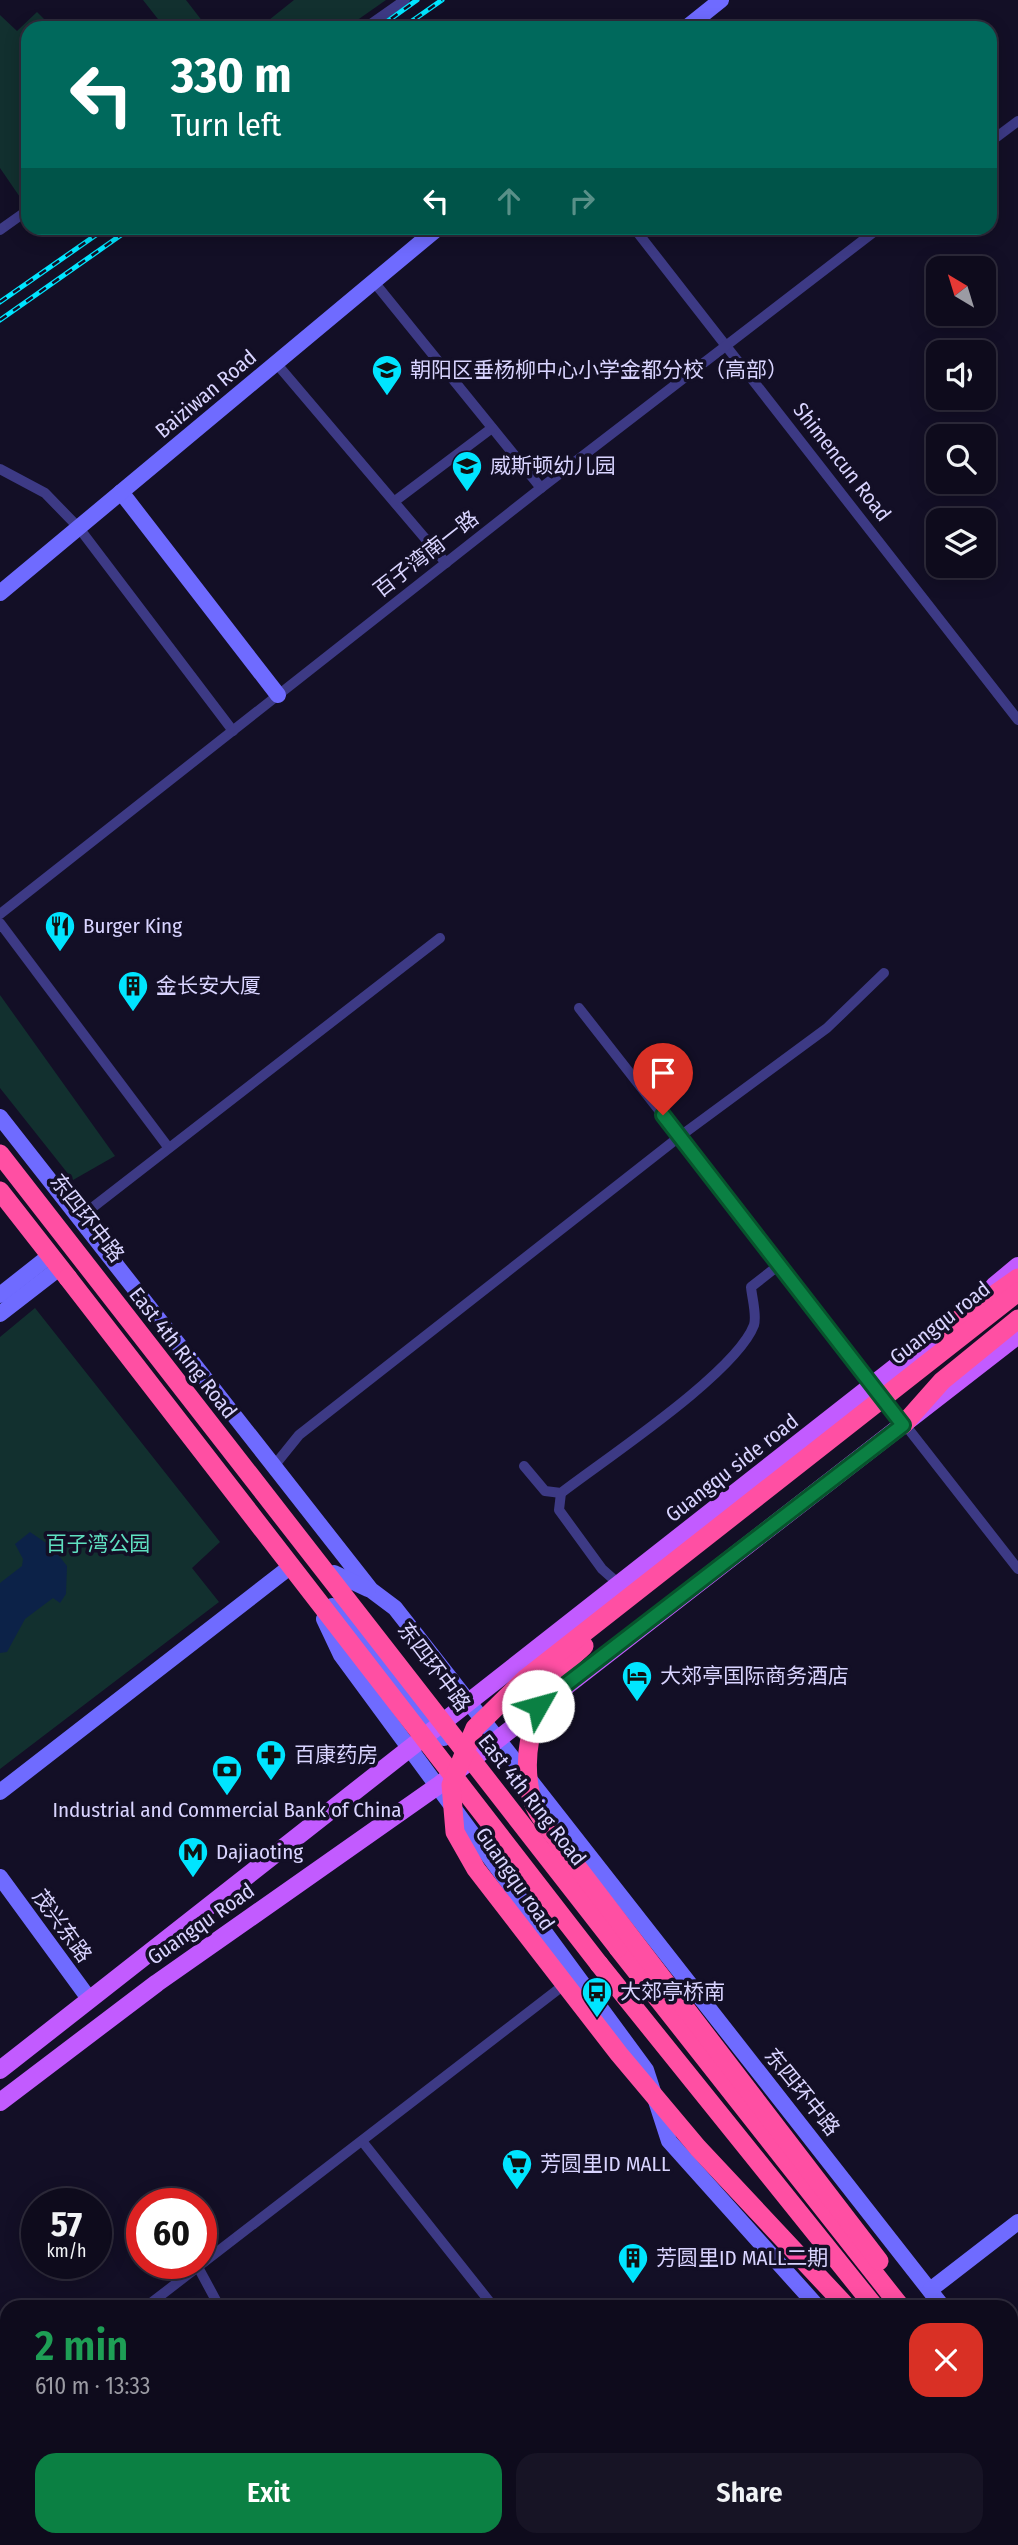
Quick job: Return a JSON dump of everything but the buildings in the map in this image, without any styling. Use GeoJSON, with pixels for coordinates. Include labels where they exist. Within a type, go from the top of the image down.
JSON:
{"type":"FeatureCollection","features":[{"type":"Feature","properties":{"kind":"highway","name":"East 4th Ring Road"},"geometry":{"type":"LineString","coordinates":[[0,1154],[895,2300]]}},
{"type":"Feature","properties":{"kind":"highway"},"geometry":{"type":"LineString","coordinates":[[0,1191],[598,1964],[869,2300]]}},
{"type":"Feature","properties":{"kind":"highway"},"geometry":{"type":"LineString","coordinates":[[944,1329],[1018,1279]]}},
{"type":"Feature","properties":{"kind":"highway","name":"Guangqu road"},"geometry":{"type":"LineString","coordinates":[[840,2300],[698,2148],[537,1950],[476,1869],[455,1832],[451,1785],[475,1728],[525,1679],[1018,1292]]}},
{"type":"Feature","properties":{"kind":"highway","name":"Guangqu road"},"geometry":{"type":"LineString","coordinates":[[903,2300],[879,2261],[568,1855],[532,1798],[527,1754],[532,1725],[552,1682],[569,1659],[638,1602],[1018,1306]]}},
{"type":"Feature","properties":{"kind":"highway"},"geometry":{"type":"LineString","coordinates":[[903,1425],[942,1381],[1018,1319]]}},
{"type":"Feature","properties":{"kind":"main road"},"geometry":{"type":"LineString","coordinates":[[694,21],[721,0]]}},
{"type":"Feature","properties":{"kind":"main road","name":"Baiziwan Road"},"geometry":{"type":"LineString","coordinates":[[0,593],[430,235]]}},
{"type":"Feature","properties":{"kind":"main road"},"geometry":{"type":"LineString","coordinates":[[121,492],[278,695]]}},
{"type":"Feature","properties":{"kind":"main road","name":"东四环中路"},"geometry":{"type":"LineString","coordinates":[[0,1117],[370,1590],[395,1608],[482,1717],[938,2300]]}},
{"type":"Feature","properties":{"kind":"main road","name":"东四环中路"},"geometry":{"type":"LineString","coordinates":[[0,1144],[391,1646],[441,1724],[470,1762]]}},
{"type":"Feature","properties":{"kind":"main road","name":"东四环中路"},"geometry":{"type":"LineString","coordinates":[[0,1178],[316,1588],[441,1724]]}},
{"type":"Feature","properties":{"kind":"main road"},"geometry":{"type":"LineString","coordinates":[[0,1205],[328,1625]]}},
{"type":"Feature","properties":{"kind":"main road","name":"Guangqu side road"},"geometry":{"type":"LineString","coordinates":[[470,1702],[874,1387],[1018,1266]]}},
{"type":"Feature","properties":{"kind":"main road"},"geometry":{"type":"LineString","coordinates":[[0,1295],[48,1267]]}},
{"type":"Feature","properties":{"kind":"main road"},"geometry":{"type":"LineString","coordinates":[[0,1314],[48,1267]]}},
{"type":"Feature","properties":{"kind":"main road"},"geometry":{"type":"LineString","coordinates":[[498,1738],[1018,1335]]}},
{"type":"Feature","properties":{"kind":"main road"},"geometry":{"type":"LineString","coordinates":[[0,1791],[286,1570]]}},
{"type":"Feature","properties":{"kind":"main road"},"geometry":{"type":"LineString","coordinates":[[334,1573],[370,1590]]}},
{"type":"Feature","properties":{"kind":"main road"},"geometry":{"type":"LineString","coordinates":[[439,1785],[453,1740],[609,1615],[620,1600],[620,1585]]}},
{"type":"Feature","properties":{"kind":"main road"},"geometry":{"type":"LineString","coordinates":[[316,1588],[341,1655],[412,1748],[646,2070],[669,2141],[812,2300]]}},
{"type":"Feature","properties":{"kind":"main road"},"geometry":{"type":"LineString","coordinates":[[536,1674],[556,1650],[563,1629]]}},
{"type":"Feature","properties":{"kind":"main road"},"geometry":{"type":"LineString","coordinates":[[377,1656],[391,1646]]}},
{"type":"Feature","properties":{"kind":"main road","name":"Guangqu Road"},"geometry":{"type":"LineString","coordinates":[[0,2070],[470,1702]]}},
{"type":"Feature","properties":{"kind":"main road","name":"Guangqu Road"},"geometry":{"type":"LineString","coordinates":[[0,2102],[157,1983],[439,1785],[498,1738]]}},
{"type":"Feature","properties":{"kind":"main road","name":"茂兴东路"},"geometry":{"type":"LineString","coordinates":[[0,1877],[90,2000]]}},
{"type":"Feature","properties":{"kind":"main road"},"geometry":{"type":"LineString","coordinates":[[930,2290],[1018,2222]]}},
{"type":"Feature","properties":{"kind":"street"},"geometry":{"type":"LineString","coordinates":[[375,21],[405,0]]}},
{"type":"Feature","properties":{"kind":"street"},"geometry":{"type":"LineString","coordinates":[[997,137],[1018,121]]}},
{"type":"Feature","properties":{"kind":"street"},"geometry":{"type":"LineString","coordinates":[[0,230],[21,215]]}},
{"type":"Feature","properties":{"kind":"street","name":"Shimencun Road"},"geometry":{"type":"LineString","coordinates":[[640,235],[1018,720]]}},
{"type":"Feature","properties":{"kind":"street","name":"百子湾南一路"},"geometry":{"type":"LineString","coordinates":[[0,914],[541,488],[869,235]]}},
{"type":"Feature","properties":{"kind":"street"},"geometry":{"type":"LineString","coordinates":[[374,282],[541,488]]}},
{"type":"Feature","properties":{"kind":"street"},"geometry":{"type":"LineString","coordinates":[[276,363],[446,563]]}},
{"type":"Feature","properties":{"kind":"street"},"geometry":{"type":"LineString","coordinates":[[395,501],[492,428]]}},
{"type":"Feature","properties":{"kind":"street"},"geometry":{"type":"LineString","coordinates":[[0,469],[45,493],[79,528],[233,731]]}},
{"type":"Feature","properties":{"kind":"street"},"geometry":{"type":"LineString","coordinates":[[0,923],[168,1147]]}},
{"type":"Feature","properties":{"kind":"street"},"geometry":{"type":"LineString","coordinates":[[79,1218],[440,938]]}},
{"type":"Feature","properties":{"kind":"street"},"geometry":{"type":"LineString","coordinates":[[274,1466],[299,1435],[679,1137],[827,1028],[884,973]]}},
{"type":"Feature","properties":{"kind":"street"},"geometry":{"type":"LineString","coordinates":[[579,1008],[1018,1569]]}},
{"type":"Feature","properties":{"kind":"street"},"geometry":{"type":"LineString","coordinates":[[524,1466],[545,1491],[561,1493],[684,1399],[734,1356],[755,1323],[751,1287],[779,1265]]}},
{"type":"Feature","properties":{"kind":"street"},"geometry":{"type":"LineString","coordinates":[[561,1493],[559,1510],[602,1569],[620,1585]]}},
{"type":"Feature","properties":{"kind":"street"},"geometry":{"type":"LineString","coordinates":[[217,2252],[576,1975]]}},
{"type":"Feature","properties":{"kind":"street"},"geometry":{"type":"LineString","coordinates":[[362,2141],[488,2300]]}},
{"type":"Feature","properties":{"kind":"street"},"geometry":{"type":"LineString","coordinates":[[155,2300],[182,2279]]}},
{"type":"Feature","properties":{"kind":"street"},"geometry":{"type":"LineString","coordinates":[[204,2279],[216,2300]]}},
{"type":"Feature","properties":{"kind":"green space"},"geometry":{"type":"Polygon","coordinates":[[[143,0],[186,0],[202,21],[160,21],[143,0]]]}},
{"type":"Feature","properties":{"kind":"green space"},"geometry":{"type":"Polygon","coordinates":[[[294,0],[386,0],[356,21],[268,21],[294,0]]]}},
{"type":"Feature","properties":{"kind":"green space"},"geometry":{"type":"Polygon","coordinates":[[[37,12],[46,21],[28,21],[37,12]]]}},
{"type":"Feature","properties":{"kind":"green space"},"geometry":{"type":"Polygon","coordinates":[[[0,15],[17,31],[21,27],[21,199],[0,168],[0,15]]]}},
{"type":"Feature","properties":{"kind":"green space"},"geometry":{"type":"Polygon","coordinates":[[[0,995],[115,1156],[73,1180],[0,1088],[0,995]]]}},
{"type":"Feature","properties":{"kind":"green space","name":"百子湾公园"},"geometry":{"type":"Polygon","coordinates":[[[35,1308],[220,1542],[192,1568],[219,1602],[0,1769],[0,1337],[35,1308]]]}},
{"type":"Feature","properties":{"kind":"water"},"geometry":{"type":"Polygon","coordinates":[[[30,1532],[52,1547],[67,1566],[66,1594],[60,1603],[53,1598],[25,1619],[7,1652],[0,1653],[0,1583],[22,1566],[23,1559],[15,1544],[30,1532]]]}},
{"type":"Feature","properties":{"kind":"railway"},"geometry":{"type":"LineString","coordinates":[[388,21],[417,0]]}},
{"type":"Feature","properties":{"kind":"railway"},"geometry":{"type":"LineString","coordinates":[[412,21],[442,0]]}},
{"type":"Feature","properties":{"kind":"railway"},"geometry":{"type":"LineString","coordinates":[[0,302],[96,235]]}},
{"type":"Feature","properties":{"kind":"railway"},"geometry":{"type":"LineString","coordinates":[[0,320],[121,235]]}},
{"type":"Feature","properties":{"kind":"place","name":"朝阳区垂杨柳中心小学金都分校（高部）"},"geometry":{"type":"Point","coordinates":[387,397]}},
{"type":"Feature","properties":{"kind":"place","name":"威斯顿幼儿园"},"geometry":{"type":"Point","coordinates":[467,493]}},
{"type":"Feature","properties":{"kind":"place","name":"Burger King"},"geometry":{"type":"Point","coordinates":[60,953]}},
{"type":"Feature","properties":{"kind":"place","name":"金长安大厦"},"geometry":{"type":"Point","coordinates":[133,1013]}},
{"type":"Feature","properties":{"kind":"place","name":"大郊亭国际商务酒店"},"geometry":{"type":"Point","coordinates":[637,1703]}},
{"type":"Feature","properties":{"kind":"place","name":"百康药房"},"geometry":{"type":"Point","coordinates":[271,1782]}},
{"type":"Feature","properties":{"kind":"place","name":"Industrial and Commercial Bank of China"},"geometry":{"type":"Point","coordinates":[227,1797]}},
{"type":"Feature","properties":{"kind":"place","name":"Dajiaoting"},"geometry":{"type":"Point","coordinates":[193,1879]}},
{"type":"Feature","properties":{"kind":"place","name":"大郊亭桥南"},"geometry":{"type":"Point","coordinates":[597,2019]}},
{"type":"Feature","properties":{"kind":"place","name":"芳圆里ID MALL"},"geometry":{"type":"Point","coordinates":[517,2191]}},
{"type":"Feature","properties":{"kind":"place","name":"芳圆里ID MALL二期"},"geometry":{"type":"Point","coordinates":[633,2285]}},
{"type":"Feature","properties":{"kind":"route"},"geometry":{"type":"LineString","coordinates":[[538,1706],[903,1425],[663,1115]]}}]}
